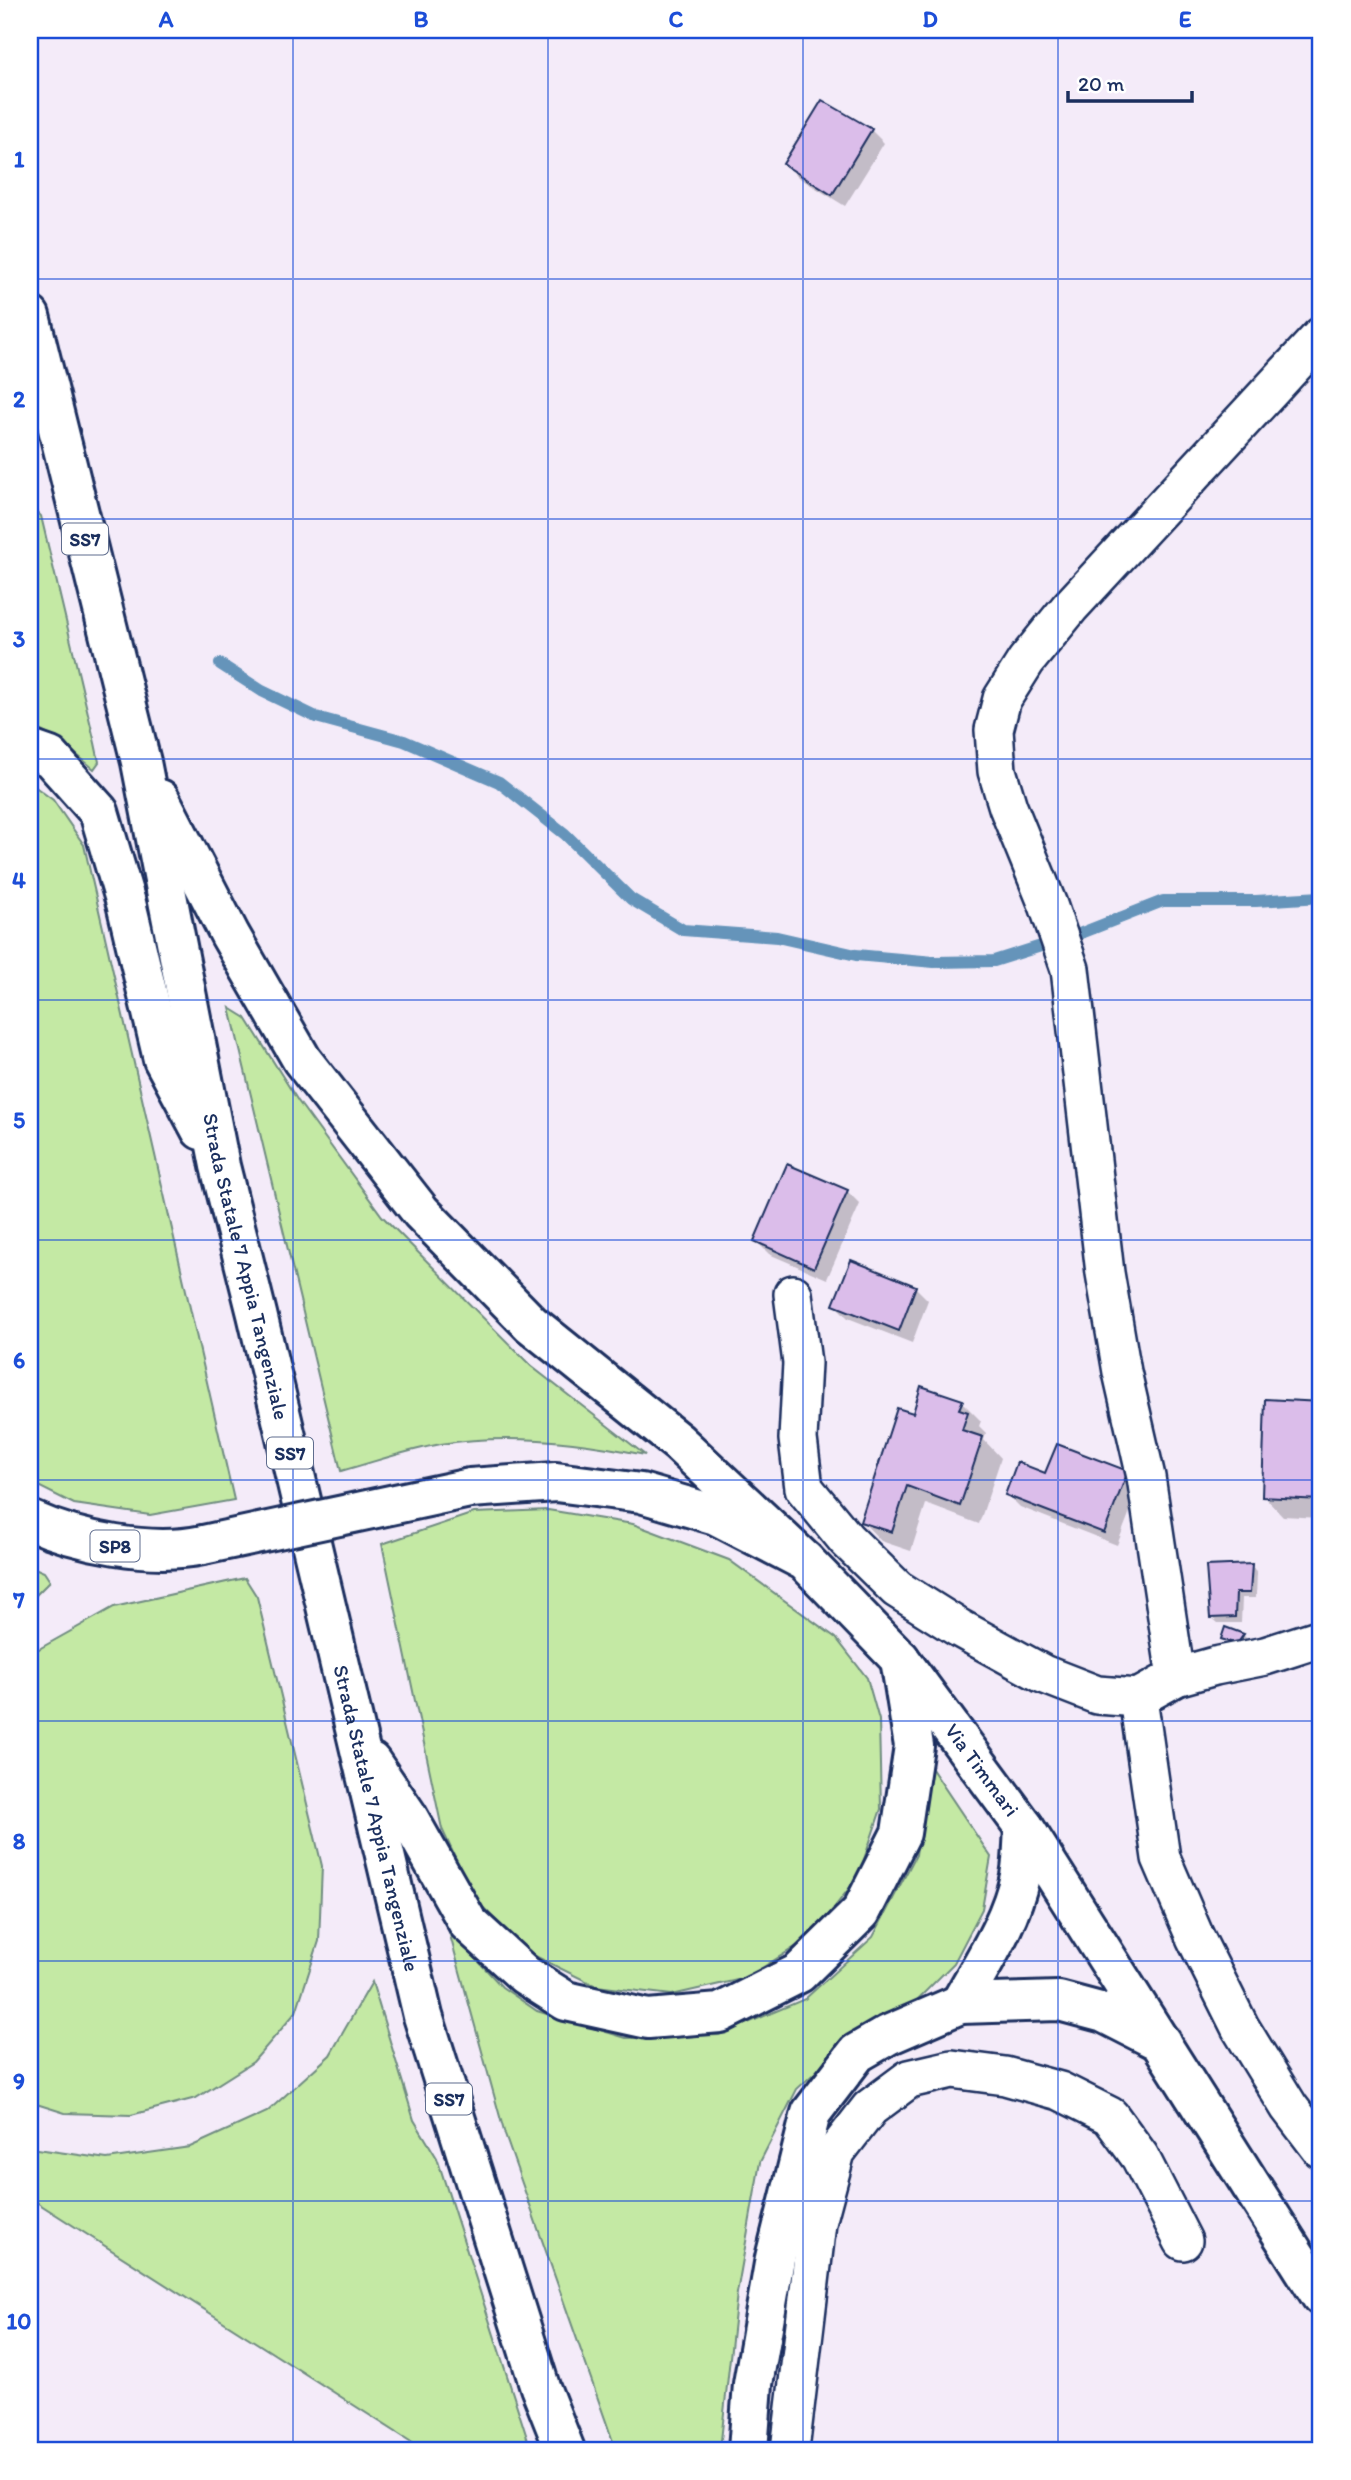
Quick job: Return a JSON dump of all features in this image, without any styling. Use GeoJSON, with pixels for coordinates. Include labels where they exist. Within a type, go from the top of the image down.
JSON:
{"type":"FeatureCollection","features":[{"type":"Feature","properties":{"kind":"main road","name":"Strada Statale 7 Appia Tangenziale"},"geometry":{"type":"LineString","coordinates":[[30,316],[141,762],[220,1166],[423,2017],[540,2387],[565,2450]]}},
{"type":"Feature","properties":{"kind":"main road"},"geometry":{"type":"LineString","coordinates":[[30,750],[50,757],[99,812],[126,903],[163,1059],[220,1166]]}},
{"type":"Feature","properties":{"kind":"main road"},"geometry":{"type":"LineString","coordinates":[[141,762],[230,935],[302,1060],[421,1212],[531,1324],[678,1442],[805,1561]]}},
{"type":"Feature","properties":{"kind":"main road","name":"Via Timmari"},"geometry":{"type":"LineString","coordinates":[[30,1520],[117,1546],[183,1549],[470,1488],[556,1482],[641,1493],[716,1516],[805,1561],[900,1660],[1024,1827],[1321,2296]]}},
{"type":"Feature","properties":{"kind":"main road"},"geometry":{"type":"LineString","coordinates":[[357,1740],[407,1815],[468,1923],[525,1975],[566,2001],[648,2019],[720,2013],[799,1973],[861,1912],[890,1856],[901,1833],[914,1746],[900,1660]]}},
{"type":"Feature","properties":{"kind":"main road"},"geometry":{"type":"LineString","coordinates":[[960,2004],[1014,1899],[1020,1874],[1024,1827]]}},
{"type":"Feature","properties":{"kind":"main road"},"geometry":{"type":"LineString","coordinates":[[748,2450],[753,2384],[775,2258],[811,2113],[857,2053],[888,2035],[960,2004],[1059,2001],[1104,2012],[1161,2042]]}},
{"type":"Feature","properties":{"kind":"street"},"geometry":{"type":"LineString","coordinates":[[1176,1677],[1146,1477],[1122,1372],[1105,1273],[1070,969],[1048,905],[1008,807],[997,771],[995,730],[1002,699],[1026,661],[1070,607],[1321,337]]}},
{"type":"Feature","properties":{"kind":"street"},"geometry":{"type":"LineString","coordinates":[[793,1294],[802,1363],[798,1439],[804,1488],[846,1539],[897,1589],[959,1628],[1043,1674],[1097,1695],[1138,1698],[1176,1677],[1265,1656],[1321,1639]]}},
{"type":"Feature","properties":{"kind":"street"},"geometry":{"type":"LineString","coordinates":[[1138,1698],[1161,1858],[1195,1937],[1240,2027],[1289,2107],[1321,2149]]}},
{"type":"Feature","properties":{"kind":"street"},"geometry":{"type":"LineString","coordinates":[[790,2450],[817,2223],[836,2152],[870,2108],[909,2079],[952,2068],[1005,2076],[1060,2091],[1110,2116],[1140,2157],[1183,2241]]}},
{"type":"Feature","properties":{"kind":"green space"},"geometry":{"type":"Polygon","coordinates":[[[30,506],[41,516],[99,762],[94,769],[60,741],[30,725],[30,506]]]}},
{"type":"Feature","properties":{"kind":"green space"},"geometry":{"type":"Polygon","coordinates":[[[30,783],[53,800],[84,845],[234,1500],[150,1515],[74,1504],[30,1482],[30,783]]]}},
{"type":"Feature","properties":{"kind":"green space"},"geometry":{"type":"Polygon","coordinates":[[[230,1008],[246,1018],[298,1101],[382,1216],[531,1366],[645,1455],[569,1442],[492,1439],[441,1444],[341,1471],[230,1008]]]}},
{"type":"Feature","properties":{"kind":"green space"},"geometry":{"type":"Polygon","coordinates":[[[548,1510],[633,1524],[729,1560],[836,1638],[867,1678],[879,1720],[881,1809],[858,1877],[811,1937],[746,1978],[672,1995],[596,1986],[527,1952],[474,1898],[442,1829],[382,1544],[474,1513],[548,1510]]]}},
{"type":"Feature","properties":{"kind":"green space"},"geometry":{"type":"Polygon","coordinates":[[[30,1566],[44,1572],[50,1581],[30,1601],[30,1566]]]}},
{"type":"Feature","properties":{"kind":"green space"},"geometry":{"type":"Polygon","coordinates":[[[245,1578],[257,1597],[322,1866],[319,1941],[296,2012],[253,2062],[196,2098],[131,2115],[65,2113],[30,2102],[30,1654],[114,1607],[245,1578]]]}},
{"type":"Feature","properties":{"kind":"green space"},"geometry":{"type":"Polygon","coordinates":[[[928,1763],[991,1857],[982,1909],[954,1963],[912,2005],[857,2034],[797,2089],[760,2162],[737,2293],[720,2450],[616,2450],[505,2135],[448,1928],[502,1987],[537,2011],[626,2038],[719,2035],[805,1999],[873,1937],[916,1855],[928,1763]]]}},
{"type":"Feature","properties":{"kind":"green space"},"geometry":{"type":"Polygon","coordinates":[[[372,1982],[414,2120],[437,2158],[531,2450],[424,2450],[30,2198],[30,2148],[107,2159],[190,2147],[267,2112],[330,2055],[372,1982]]]}},
{"type":"Feature","properties":{"kind":"building"},"geometry":{"type":"Polygon","coordinates":[[[822,100],[872,129],[832,195],[783,164],[822,100]]]}},
{"type":"Feature","properties":{"kind":"building"},"geometry":{"type":"Polygon","coordinates":[[[787,1164],[848,1190],[814,1268],[754,1241],[787,1164]]]}},
{"type":"Feature","properties":{"kind":"building"},"geometry":{"type":"Polygon","coordinates":[[[851,1260],[916,1286],[899,1331],[833,1305],[851,1260]]]}},
{"type":"Feature","properties":{"kind":"building"},"geometry":{"type":"Polygon","coordinates":[[[921,1386],[963,1400],[959,1409],[968,1412],[962,1430],[983,1437],[960,1506],[907,1486],[892,1532],[860,1522],[897,1408],[913,1413],[921,1386]]]}},
{"type":"Feature","properties":{"kind":"building"},"geometry":{"type":"Polygon","coordinates":[[[1265,1399],[1321,1402],[1321,1500],[1262,1497],[1265,1399]]]}},
{"type":"Feature","properties":{"kind":"building"},"geometry":{"type":"Polygon","coordinates":[[[1057,1444],[1128,1471],[1104,1533],[1005,1495],[1017,1462],[1045,1473],[1057,1444]]]}},
{"type":"Feature","properties":{"kind":"building"},"geometry":{"type":"Polygon","coordinates":[[[1252,1564],[1250,1593],[1236,1593],[1235,1617],[1210,1618],[1206,1566],[1252,1564]]]}},
{"type":"Feature","properties":{"kind":"building"},"geometry":{"type":"Polygon","coordinates":[[[1225,1627],[1244,1634],[1237,1644],[1221,1639],[1225,1627]]]}},
{"type":"Feature","properties":{"kind":"waterway"},"geometry":{"type":"LineString","coordinates":[[220,664],[262,691],[316,717],[404,741],[499,782],[565,834],[631,899],[683,930],[777,937],[856,955],[934,962],[994,961],[1079,934],[1163,901],[1256,901],[1321,897]]}}]}
